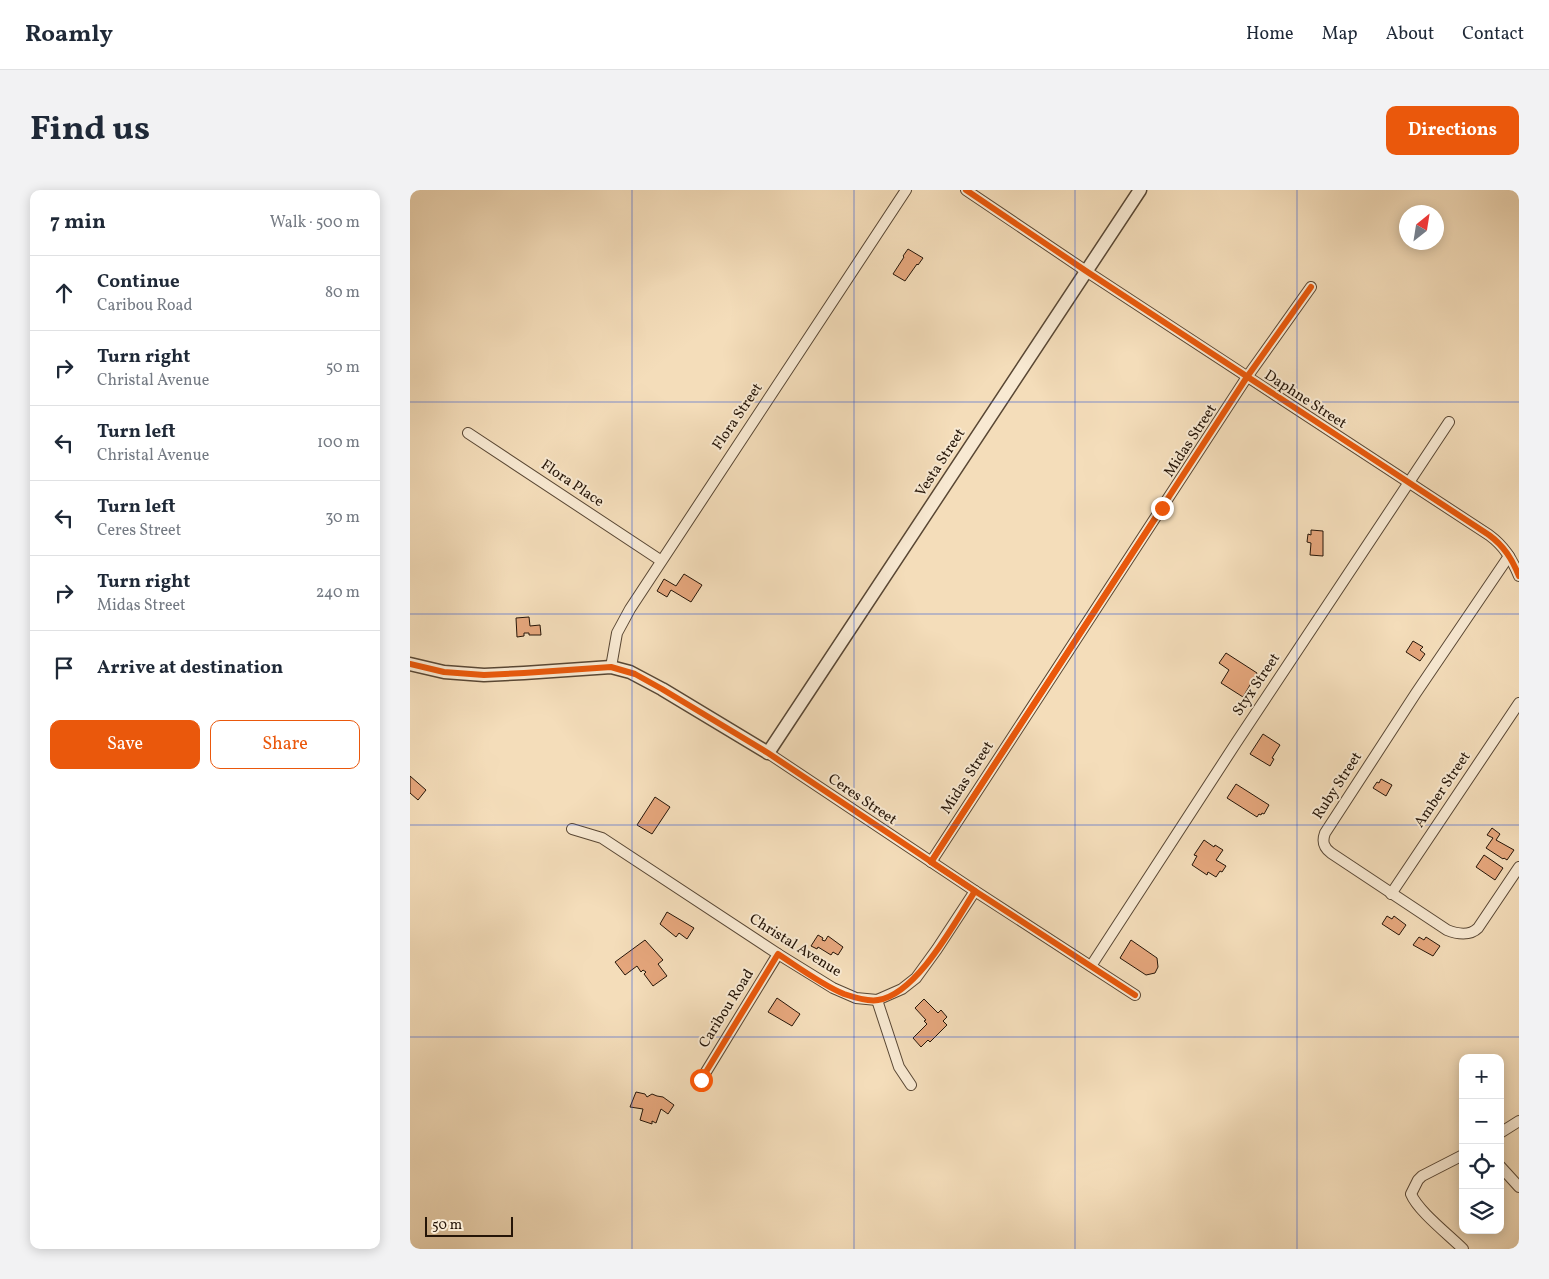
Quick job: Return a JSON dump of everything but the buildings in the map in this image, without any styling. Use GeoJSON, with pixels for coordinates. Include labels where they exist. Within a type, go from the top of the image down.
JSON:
{"type":"FeatureCollection","features":[{"type":"Feature","properties":{"kind":"street","name":"Flora Street"},"geometry":{"type":"LineString","coordinates":[[611,667],[614,647],[622,622],[660,560],[906,190]]}},
{"type":"Feature","properties":{"kind":"street","name":"Daphne Street"},"geometry":{"type":"LineString","coordinates":[[966,190],[1408,484],[1494,539],[1514,561],[1519,576]]}},
{"type":"Feature","properties":{"kind":"street","name":"Vesta Street"},"geometry":{"type":"LineString","coordinates":[[768,753],[1140,190]]}},
{"type":"Feature","properties":{"kind":"street","name":"Midas Street"},"geometry":{"type":"LineString","coordinates":[[931,862],[1248,377],[1311,287]]}},
{"type":"Feature","properties":{"kind":"street","name":"Styx Street"},"geometry":{"type":"LineString","coordinates":[[1091,966],[1449,422]]}},
{"type":"Feature","properties":{"kind":"street","name":"Flora Place"},"geometry":{"type":"LineString","coordinates":[[468,432],[660,560]]}},
{"type":"Feature","properties":{"kind":"street","name":"Ruby Street"},"geometry":{"type":"LineString","coordinates":[[1514,561],[1416,693],[1325,833],[1323,843],[1328,851],[1391,894],[1447,930],[1460,934],[1474,931],[1484,920],[1519,867]]}},
{"type":"Feature","properties":{"kind":"street"},"geometry":{"type":"LineString","coordinates":[[412,666],[444,672],[484,675],[611,667]]}},
{"type":"Feature","properties":{"kind":"street","name":"Ceres Street"},"geometry":{"type":"LineString","coordinates":[[611,667],[635,674],[768,753],[1135,995]]}},
{"type":"Feature","properties":{"kind":"street","name":"Amber Street"},"geometry":{"type":"LineString","coordinates":[[1391,894],[1519,703]]}},
{"type":"Feature","properties":{"kind":"street","name":"Christal Avenue"},"geometry":{"type":"LineString","coordinates":[[572,829],[602,838],[778,954],[844,994],[856,998],[877,1000]]}},
{"type":"Feature","properties":{"kind":"street"},"geometry":{"type":"LineString","coordinates":[[911,1084],[898,1067],[877,1000],[902,989],[916,978],[975,891]]}},
{"type":"Feature","properties":{"kind":"street","name":"Caribou Road"},"geometry":{"type":"LineString","coordinates":[[701,1080],[778,954]]}},
{"type":"Feature","properties":{"kind":"street"},"geometry":{"type":"LineString","coordinates":[[1504,1131],[1519,1122]]}},
{"type":"Feature","properties":{"kind":"street"},"geometry":{"type":"LineString","coordinates":[[1459,1157],[1422,1176],[1411,1194],[1420,1207],[1463,1249]]}},
{"type":"Feature","properties":{"kind":"street"},"geometry":{"type":"LineString","coordinates":[[1504,1170],[1519,1187]]}},
{"type":"Feature","properties":{"kind":"cycle path"},"geometry":{"type":"LineString","coordinates":[[966,190],[1086,271],[1489,535],[1507,553],[1519,576]]}},
{"type":"Feature","properties":{"kind":"cycle path"},"geometry":{"type":"LineString","coordinates":[[931,862],[1247,377],[1311,287]]}},
{"type":"Feature","properties":{"kind":"cycle path"},"geometry":{"type":"LineString","coordinates":[[410,664],[444,672],[484,675],[611,667],[635,674],[768,753],[1135,995]]}},
{"type":"Feature","properties":{"kind":"route"},"geometry":{"type":"LineString","coordinates":[[701,1080],[778,954],[833,988],[856,998],[877,1000],[902,989],[916,978],[975,891],[931,862],[1162,508]]}}]}
